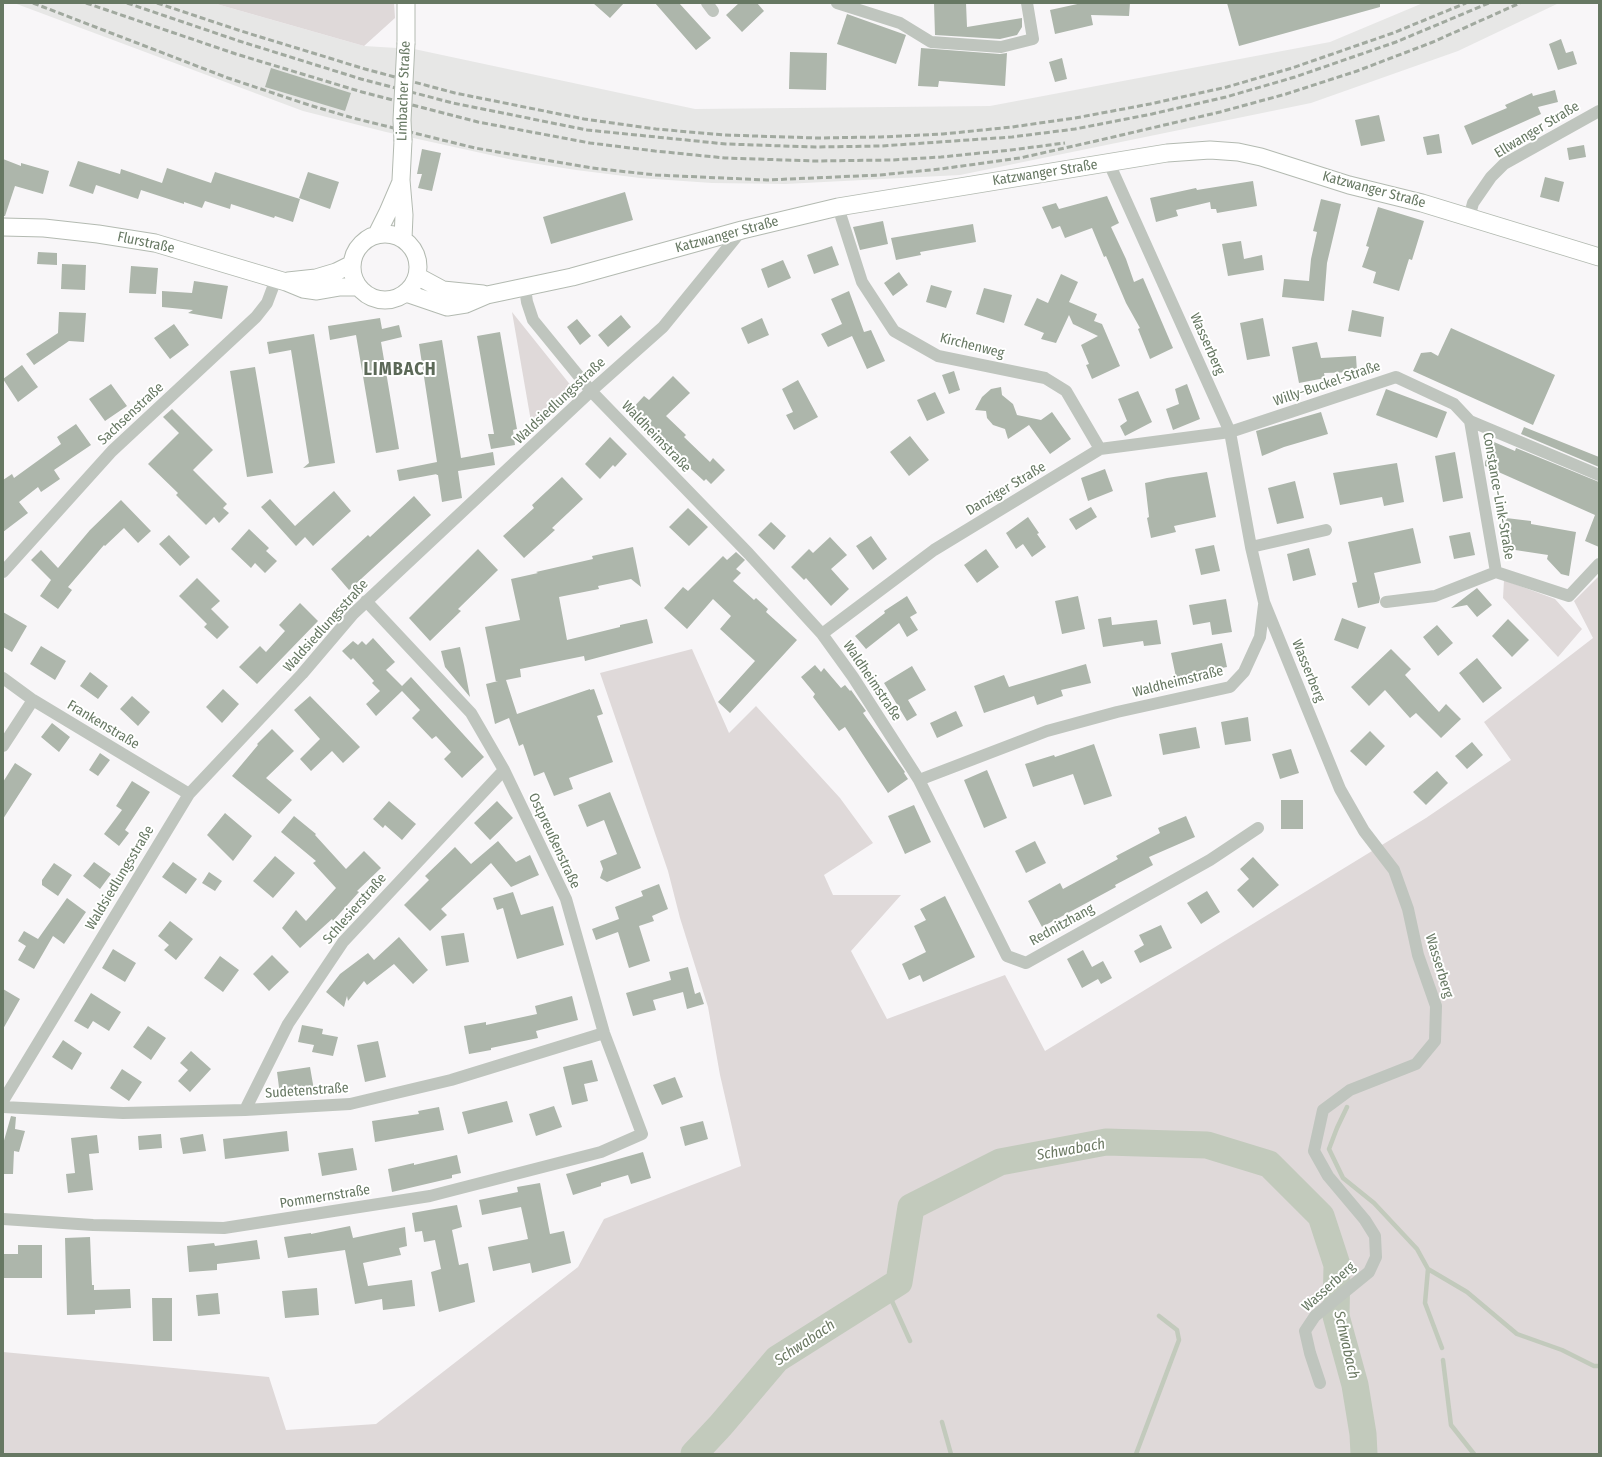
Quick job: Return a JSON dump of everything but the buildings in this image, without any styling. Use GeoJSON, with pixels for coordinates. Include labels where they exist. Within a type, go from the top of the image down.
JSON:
{"type":"FeatureCollection","features":[{"type":"Feature","properties":{"kind":"main road","name":"Limbacher Straße"},"geometry":{"type":"LineString","coordinates":[[403,238],[404,215],[401,180],[406,3]]}},
{"type":"Feature","properties":{"kind":"main road","name":"Katzwanger Straße"},"geometry":{"type":"LineString","coordinates":[[406,293],[446,307],[466,304],[488,295],[572,277],[742,230],[838,207],[1167,153],[1210,150],[1238,152],[1261,157],[1349,184],[1422,203],[1599,257]]}},
{"type":"Feature","properties":{"kind":"main road","name":"Limbacher Straße"},"geometry":{"type":"LineString","coordinates":[[377,234],[401,180]]}},
{"type":"Feature","properties":{"kind":"main road","name":"Flurstraße"},"geometry":{"type":"LineString","coordinates":[[3,227],[44,228],[98,234],[155,243],[281,280],[303,289],[317,291],[340,287],[359,287]]}},
{"type":"Feature","properties":{"kind":"main road"},"geometry":{"type":"LineString","coordinates":[[377,234],[391,234],[403,238],[413,249],[418,262],[417,276],[412,285],[406,293],[396,298],[382,300],[369,296],[359,287],[353,276],[352,264],[356,251],[365,240],[377,234]]}},
{"type":"Feature","properties":{"kind":"main road","name":"Flurstraße"},"geometry":{"type":"LineString","coordinates":[[281,280],[316,278],[336,272],[352,264]]}},
{"type":"Feature","properties":{"kind":"main road","name":"Katzwanger Straße"},"geometry":{"type":"LineString","coordinates":[[417,276],[443,290],[488,295]]}},
{"type":"Feature","properties":{"kind":"street"},"geometry":{"type":"LineString","coordinates":[[837,3],[900,23],[931,42],[1001,47],[1033,39],[1027,3]]}},
{"type":"Feature","properties":{"kind":"street","name":"Ellwanger Straße"},"geometry":{"type":"LineString","coordinates":[[1469,218],[1473,203],[1491,177],[1504,164],[1599,111]]}},
{"type":"Feature","properties":{"kind":"street","name":"Wasserberg"},"geometry":{"type":"LineString","coordinates":[[1109,162],[1230,432],[1251,547],[1264,602],[1340,790],[1364,831],[1394,870],[1408,909],[1418,955],[1436,1006],[1435,1041],[1416,1064],[1350,1090],[1323,1110],[1314,1151],[1328,1176],[1365,1220],[1375,1236],[1376,1257],[1368,1272],[1315,1316],[1306,1331],[1310,1353],[1320,1383]]}},
{"type":"Feature","properties":{"kind":"street","name":"Kirchenweg"},"geometry":{"type":"LineString","coordinates":[[838,207],[862,282],[894,331],[938,356],[1045,378],[1066,391],[1100,449]]}},
{"type":"Feature","properties":{"kind":"street","name":"Waldsiedlungsstraße"},"geometry":{"type":"LineString","coordinates":[[3,1101],[189,794],[302,674],[353,614],[366,601],[591,391],[663,327],[742,230]]}},
{"type":"Feature","properties":{"kind":"street","name":"Sachsenstraße"},"geometry":{"type":"LineString","coordinates":[[3,572],[112,451],[256,318],[281,280]]}},
{"type":"Feature","properties":{"kind":"street","name":"Waldheimstraße"},"geometry":{"type":"LineString","coordinates":[[525,288],[527,302],[533,320],[591,391],[749,554],[822,634],[853,677],[919,780],[1048,731],[1117,712],[1230,687],[1244,672],[1260,637],[1264,602]]}},
{"type":"Feature","properties":{"kind":"street","name":"Willy-Buckel-Straße"},"geometry":{"type":"LineString","coordinates":[[1230,432],[1396,377],[1454,404],[1470,421]]}},
{"type":"Feature","properties":{"kind":"street","name":"Constance-Link-Straße"},"geometry":{"type":"LineString","coordinates":[[1470,421],[1599,475]]}},
{"type":"Feature","properties":{"kind":"street","name":"Constance-Link-Straße"},"geometry":{"type":"LineString","coordinates":[[1470,421],[1496,572]]}},
{"type":"Feature","properties":{"kind":"street","name":"Danziger Straße"},"geometry":{"type":"LineString","coordinates":[[822,634],[934,550],[1100,449],[1230,432]]}},
{"type":"Feature","properties":{"kind":"street"},"geometry":{"type":"LineString","coordinates":[[1251,547],[1326,530]]}},
{"type":"Feature","properties":{"kind":"street","name":"Constance-Link-Straße"},"geometry":{"type":"LineString","coordinates":[[1386,602],[1435,596],[1496,572],[1569,596],[1599,564]]}},
{"type":"Feature","properties":{"kind":"street","name":"Ostpreußenstraße"},"geometry":{"type":"LineString","coordinates":[[366,601],[471,713],[504,770],[566,899],[604,1033],[642,1134]]}},
{"type":"Feature","properties":{"kind":"street","name":"Frankenstraße"},"geometry":{"type":"LineString","coordinates":[[3,678],[33,700],[189,794]]}},
{"type":"Feature","properties":{"kind":"street"},"geometry":{"type":"LineString","coordinates":[[3,746],[33,700]]}},
{"type":"Feature","properties":{"kind":"street","name":"Schlesierstraße"},"geometry":{"type":"LineString","coordinates":[[245,1110],[288,1024],[343,942],[504,770]]}},
{"type":"Feature","properties":{"kind":"street","name":"Rednitzhang"},"geometry":{"type":"LineString","coordinates":[[919,780],[1007,956],[1026,963],[1210,860],[1258,828]]}},
{"type":"Feature","properties":{"kind":"street","name":"Sudetenstraße"},"geometry":{"type":"LineString","coordinates":[[3,1106],[123,1113],[245,1110],[350,1104],[450,1080],[604,1033]]}},
{"type":"Feature","properties":{"kind":"street","name":"Pommernstraße"},"geometry":{"type":"LineString","coordinates":[[3,1219],[93,1226],[224,1228],[430,1196],[601,1152],[642,1134]]}},
{"type":"Feature","properties":{"kind":"shaded area"},"geometry":{"type":"Polygon","coordinates":[[[14,3],[213,3],[364,46],[414,49],[695,109],[990,106],[1330,42],[1423,3],[1559,3],[1458,51],[1311,103],[960,175],[785,184],[712,183],[640,178],[576,170],[513,160],[386,132],[303,111],[14,3]]]}},
{"type":"Feature","properties":{"kind":"shaded area"},"geometry":{"type":"Polygon","coordinates":[[[213,3],[394,3],[395,18],[364,46],[213,3]]]}},
{"type":"Feature","properties":{"kind":"shaded area"},"geometry":{"type":"Polygon","coordinates":[[[512,312],[576,392],[533,433],[512,312]]]}},
{"type":"Feature","properties":{"kind":"shaded area"},"geometry":{"type":"Polygon","coordinates":[[[1599,576],[1599,1454],[3,1454],[3,1352],[269,1377],[286,1430],[376,1424],[578,1267],[604,1219],[741,1166],[720,1075],[708,1007],[680,918],[668,871],[600,673],[692,649],[729,733],[756,706],[840,798],[873,843],[824,875],[833,895],[901,895],[851,951],[887,1019],[1005,975],[1045,1051],[1426,818],[1511,760],[1484,722],[1593,638],[1574,601],[1599,576]]]}},
{"type":"Feature","properties":{"kind":"shaded area"},"geometry":{"type":"Polygon","coordinates":[[[1504,580],[1555,599],[1582,629],[1558,657],[1503,598],[1504,580]]]}},
{"type":"Feature","properties":{"kind":"waterway"},"geometry":{"type":"LineString","coordinates":[[1347,1107],[1329,1149],[1343,1178],[1374,1203],[1417,1249],[1428,1269],[1467,1292],[1517,1334],[1562,1350],[1594,1366],[1599,1366]]}},
{"type":"Feature","properties":{"kind":"waterway","name":"Schwabach"},"geometry":{"type":"LineString","coordinates":[[694,1454],[721,1425],[777,1359],[899,1282],[911,1207],[1000,1162],[1106,1142],[1207,1145],[1269,1164],[1321,1216],[1337,1265],[1336,1316],[1355,1385],[1363,1434],[1364,1454]]}},
{"type":"Feature","properties":{"kind":"waterway"},"geometry":{"type":"LineString","coordinates":[[1428,1269],[1425,1303],[1442,1348]]}},
{"type":"Feature","properties":{"kind":"waterway"},"geometry":{"type":"LineString","coordinates":[[887,1290],[910,1341]]}},
{"type":"Feature","properties":{"kind":"waterway"},"geometry":{"type":"LineString","coordinates":[[1136,1454],[1179,1340],[1177,1330],[1159,1316]]}},
{"type":"Feature","properties":{"kind":"waterway"},"geometry":{"type":"LineString","coordinates":[[1443,1360],[1451,1425],[1474,1454]]}},
{"type":"Feature","properties":{"kind":"waterway"},"geometry":{"type":"LineString","coordinates":[[942,1422],[951,1454]]}},
{"type":"Feature","properties":{"kind":"railway"},"geometry":{"type":"LineString","coordinates":[[33,3],[228,78],[309,105],[353,118],[475,148],[592,168],[656,175],[767,180],[880,175],[940,169],[1020,158],[1220,112],[1286,94],[1357,71],[1433,42],[1520,3]]}},
{"type":"Feature","properties":{"kind":"railway"},"geometry":{"type":"LineString","coordinates":[[86,3],[236,54],[362,92],[478,122],[590,143],[725,158],[815,161],[892,160],[941,157],[1065,143]]}},
{"type":"Feature","properties":{"kind":"railway"},"geometry":{"type":"LineString","coordinates":[[127,3],[239,41],[361,79],[453,103],[587,130],[726,144],[815,147],[881,146],[1012,137],[1075,129],[1152,114],[1226,97],[1295,77],[1396,42],[1489,3]]}},
{"type":"Feature","properties":{"kind":"railway"},"geometry":{"type":"LineString","coordinates":[[157,3],[241,31],[365,69],[455,93],[584,119],[656,129],[724,135],[817,138],[943,134],[1012,127],[1075,118],[1150,104],[1227,87],[1292,68],[1393,33],[1466,3]]}},
{"type":"Feature","properties":{"kind":"district","name":"LIMBACH"},"geometry":{"type":"Point","coordinates":[400,370]}}]}
